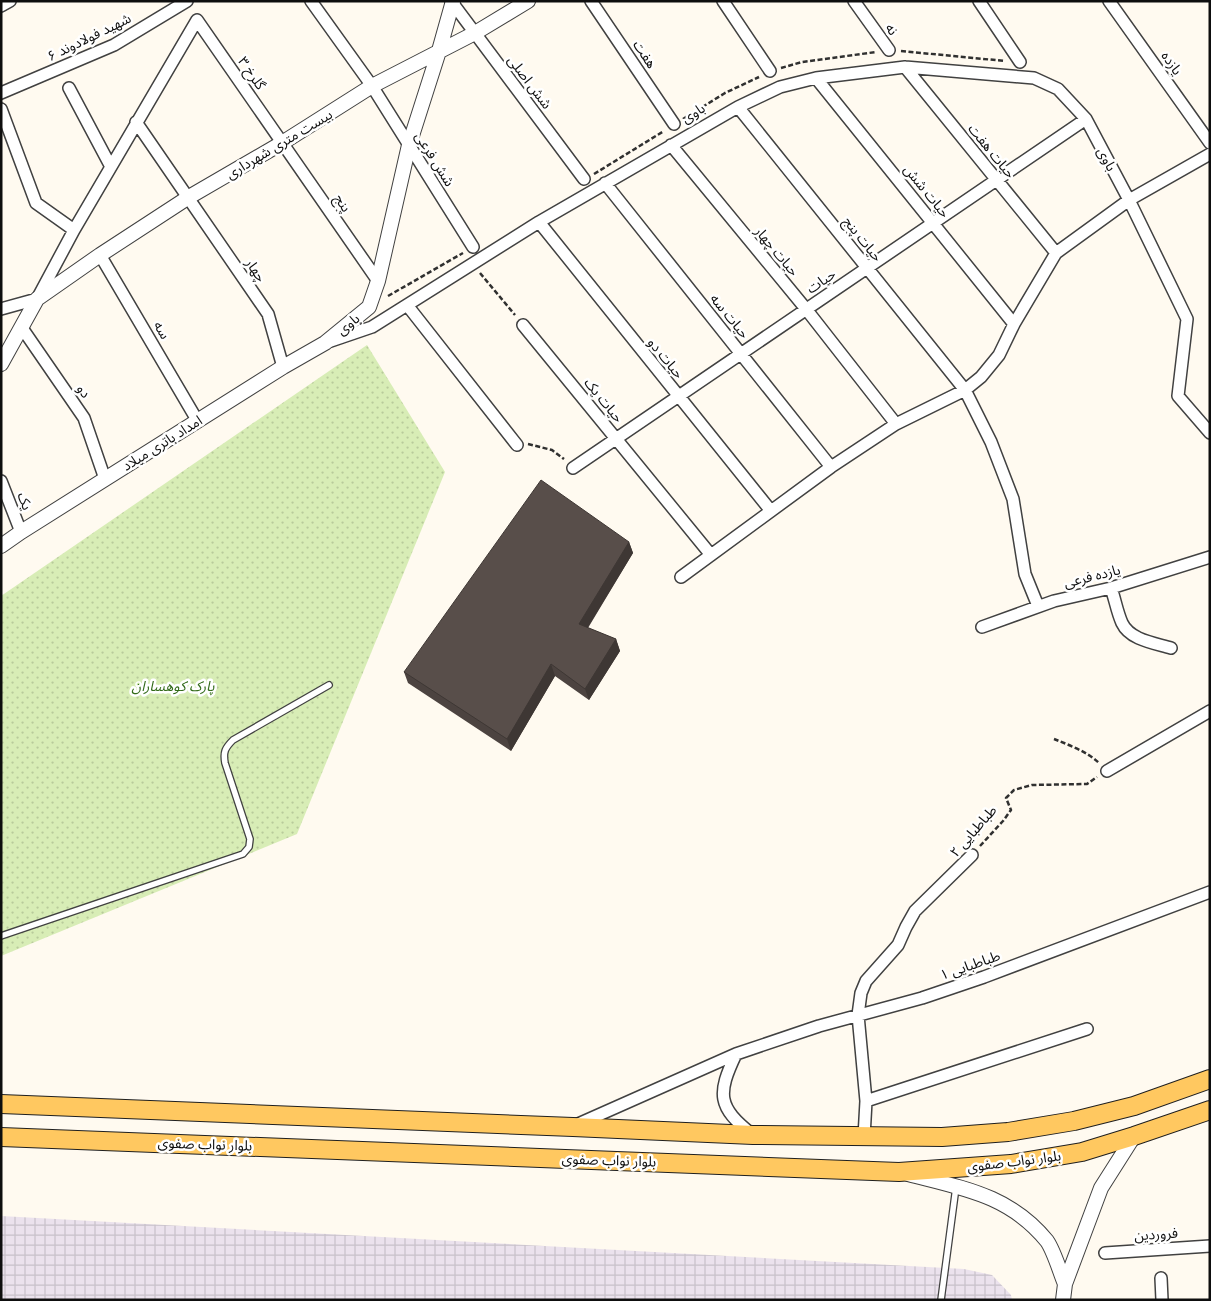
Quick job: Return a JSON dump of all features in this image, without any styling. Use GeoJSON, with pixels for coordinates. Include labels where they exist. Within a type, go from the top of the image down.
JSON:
{"type":"FeatureCollection","features":[{"type":"Feature","properties":{"kind":"main road"},"geometry":{"type":"LineString","coordinates":[[1,1104],[753,1135],[942,1137],[1008,1132],[1065,1123],[1134,1106],[1210,1079]]}},
{"type":"Feature","properties":{"kind":"main road","name":"بلوار نواب صفوی"},"geometry":{"type":"LineString","coordinates":[[1,1136],[899,1172],[1011,1164],[1082,1152],[1210,1110]]}},
{"type":"Feature","properties":{"kind":"street"},"geometry":{"type":"LineString","coordinates":[[1,6],[10,1]]}},
{"type":"Feature","properties":{"kind":"street","name":"شهید فولادوند ۶"},"geometry":{"type":"LineString","coordinates":[[1,93],[114,44],[187,1]]}},
{"type":"Feature","properties":{"kind":"street","name":"شش فرعی"},"geometry":{"type":"LineString","coordinates":[[311,1],[372,86],[473,247]]}},
{"type":"Feature","properties":{"kind":"street","name":"بیست متری شهرداری"},"geometry":{"type":"LineString","coordinates":[[37,299],[100,255],[189,198],[282,143],[372,86],[475,33],[528,1]]}},
{"type":"Feature","properties":{"kind":"street","name":"هفت"},"geometry":{"type":"LineString","coordinates":[[591,1],[674,124]]}},
{"type":"Feature","properties":{"kind":"street"},"geometry":{"type":"LineString","coordinates":[[723,1],[770,71]]}},
{"type":"Feature","properties":{"kind":"street","name":"نه"},"geometry":{"type":"LineString","coordinates":[[854,1],[889,50]]}},
{"type":"Feature","properties":{"kind":"street"},"geometry":{"type":"LineString","coordinates":[[979,1],[1020,62]]}},
{"type":"Feature","properties":{"kind":"street","name":"یازده"},"geometry":{"type":"LineString","coordinates":[[1109,1],[1210,143]]}},
{"type":"Feature","properties":{"kind":"street"},"geometry":{"type":"LineString","coordinates":[[369,307],[378,281],[409,145],[439,51],[452,2]]}},
{"type":"Feature","properties":{"kind":"street","name":"شش اصلی"},"geometry":{"type":"LineString","coordinates":[[452,2],[584,179]]}},
{"type":"Feature","properties":{"kind":"street","name":"گلرخ ۳"},"geometry":{"type":"LineString","coordinates":[[136,122],[197,20],[282,143]]}},
{"type":"Feature","properties":{"kind":"street","name":"باوی"},"geometry":{"type":"LineString","coordinates":[[325,343],[372,327],[539,222],[738,107],[780,87],[816,78],[905,67],[1034,78],[1058,89],[1086,119],[1129,200],[1187,319],[1178,396],[1210,433]]}},
{"type":"Feature","properties":{"kind":"street","name":"حیات هفت"},"geometry":{"type":"LineString","coordinates":[[905,67],[1056,253]]}},
{"type":"Feature","properties":{"kind":"street","name":"حیات شش"},"geometry":{"type":"LineString","coordinates":[[816,78],[1014,324]]}},
{"type":"Feature","properties":{"kind":"street"},"geometry":{"type":"LineString","coordinates":[[69,88],[111,167]]}},
{"type":"Feature","properties":{"kind":"street","name":"حیات پنج"},"geometry":{"type":"LineString","coordinates":[[738,107],[965,390],[992,442],[1013,500],[1025,574],[1038,606]]}},
{"type":"Feature","properties":{"kind":"street"},"geometry":{"type":"LineString","coordinates":[[1,108],[36,203],[74,230]]}},
{"type":"Feature","properties":{"kind":"street","name":"حیات"},"geometry":{"type":"LineString","coordinates":[[573,468],[1086,119]]}},
{"type":"Feature","properties":{"kind":"street"},"geometry":{"type":"LineString","coordinates":[[1,364],[74,230],[136,122]]}},
{"type":"Feature","properties":{"kind":"street","name":"چهار"},"geometry":{"type":"LineString","coordinates":[[136,122],[268,314],[283,367]]}},
{"type":"Feature","properties":{"kind":"street","name":"پنج"},"geometry":{"type":"LineString","coordinates":[[282,143],[378,281]]}},
{"type":"Feature","properties":{"kind":"street","name":"حیات چهار"},"geometry":{"type":"LineString","coordinates":[[671,146],[806,309],[896,424]]}},
{"type":"Feature","properties":{"kind":"street"},"geometry":{"type":"LineString","coordinates":[[681,577],[831,467],[896,424],[965,390],[981,377],[999,355],[1014,324],[1056,253],[1129,200],[1210,154]]}},
{"type":"Feature","properties":{"kind":"street","name":"حیات سه"},"geometry":{"type":"LineString","coordinates":[[606,183],[831,467]]}},
{"type":"Feature","properties":{"kind":"street","name":"حیات دو"},"geometry":{"type":"LineString","coordinates":[[539,222],[771,511]]}},
{"type":"Feature","properties":{"kind":"street","name":"سه"},"geometry":{"type":"LineString","coordinates":[[100,255],[197,420]]}},
{"type":"Feature","properties":{"kind":"street"},"geometry":{"type":"LineString","coordinates":[[1,309],[37,299]]}},
{"type":"Feature","properties":{"kind":"street"},"geometry":{"type":"LineString","coordinates":[[407,305],[517,445]]}},
{"type":"Feature","properties":{"kind":"street","name":"باوی"},"geometry":{"type":"LineString","coordinates":[[325,343],[369,307]]}},
{"type":"Feature","properties":{"kind":"street","name":"حیات یک"},"geometry":{"type":"LineString","coordinates":[[523,325],[711,555]]}},
{"type":"Feature","properties":{"kind":"street","name":"دو"},"geometry":{"type":"LineString","coordinates":[[22,328],[84,418],[105,479]]}},
{"type":"Feature","properties":{"kind":"street","name":"امداد باتری میلاد"},"geometry":{"type":"LineString","coordinates":[[1,546],[197,420],[325,343]]}},
{"type":"Feature","properties":{"kind":"street","name":"یک"},"geometry":{"type":"LineString","coordinates":[[1,481],[21,532]]}},
{"type":"Feature","properties":{"kind":"street","name":"یازده فرعی"},"geometry":{"type":"LineString","coordinates":[[982,627],[1054,601],[1111,588],[1210,557]]}},
{"type":"Feature","properties":{"kind":"street"},"geometry":{"type":"LineString","coordinates":[[1111,588],[1122,623],[1129,631],[1144,641],[1171,648]]}},
{"type":"Feature","properties":{"kind":"street"},"geometry":{"type":"LineString","coordinates":[[1107,771],[1210,711]]}},
{"type":"Feature","properties":{"kind":"street","name":"طباطبایی ۲"},"geometry":{"type":"LineString","coordinates":[[864,1137],[866,1101],[858,1015],[861,992],[866,981],[898,945],[915,911],[972,855]]}},
{"type":"Feature","properties":{"kind":"street","name":"طباطبایی ۱"},"geometry":{"type":"LineString","coordinates":[[573,1127],[736,1054],[819,1026],[922,998],[984,977],[1210,892]]}},
{"type":"Feature","properties":{"kind":"street"},"geometry":{"type":"LineString","coordinates":[[866,1101],[1087,1029]]}},
{"type":"Feature","properties":{"kind":"street"},"geometry":{"type":"LineString","coordinates":[[736,1054],[726,1073],[722,1091],[726,1109],[738,1123],[753,1135]]}},
{"type":"Feature","properties":{"kind":"street"},"geometry":{"type":"LineString","coordinates":[[1063,1300],[1065,1284],[1101,1188],[1134,1136]]}},
{"type":"Feature","properties":{"kind":"street"},"geometry":{"type":"LineString","coordinates":[[899,1172],[984,1195],[1020,1214],[1048,1243],[1065,1284]]}},
{"type":"Feature","properties":{"kind":"street","name":"فروردین"},"geometry":{"type":"LineString","coordinates":[[1105,1253],[1210,1246]]}},
{"type":"Feature","properties":{"kind":"street"},"geometry":{"type":"LineString","coordinates":[[1161,1278],[1162,1300]]}},
{"type":"Feature","properties":{"kind":"lane"},"geometry":{"type":"LineString","coordinates":[[1,936],[243,854],[250,847],[250,839],[225,763],[223,754],[225,748],[233,740],[329,685]]}},
{"type":"Feature","properties":{"kind":"lane"},"geometry":{"type":"LineString","coordinates":[[941,1300],[956,1187]]}},
{"type":"Feature","properties":{"kind":"path","name":"باوی"},"geometry":{"type":"LineString","coordinates":[[584,179],[725,93],[770,71],[802,62],[889,50],[1020,62]]}},
{"type":"Feature","properties":{"kind":"path","name":"باوی"},"geometry":{"type":"LineString","coordinates":[[369,307],[473,247]]}},
{"type":"Feature","properties":{"kind":"path"},"geometry":{"type":"LineString","coordinates":[[473,264],[523,325]]}},
{"type":"Feature","properties":{"kind":"path"},"geometry":{"type":"LineString","coordinates":[[517,445],[535,445],[552,450],[573,468]]}},
{"type":"Feature","properties":{"kind":"path"},"geometry":{"type":"LineString","coordinates":[[1054,739],[1095,759],[1107,771]]}},
{"type":"Feature","properties":{"kind":"path","name":"طباطبایی ۲"},"geometry":{"type":"LineString","coordinates":[[972,855],[1004,821],[1010,810],[1006,798],[1014,790],[1032,785],[1086,784],[1107,771]]}},
{"type":"Feature","properties":{"kind":"shaded area"},"geometry":{"type":"Polygon","coordinates":[[[1,1216],[964,1269],[992,1275],[1011,1295],[1012,1300],[1,1300],[1,1216]]]}},
{"type":"Feature","properties":{"kind":"green space","name":"پارک کوهساران"},"geometry":{"type":"Polygon","coordinates":[[[367,345],[445,472],[297,834],[1,956],[1,596],[367,345]]]}},
{"type":"Feature","properties":{"kind":"building"},"geometry":{"type":"Polygon","coordinates":[[[541,480],[629,542],[579,624],[616,639],[585,689],[551,664],[507,739],[404,672],[541,480]]]}}]}
